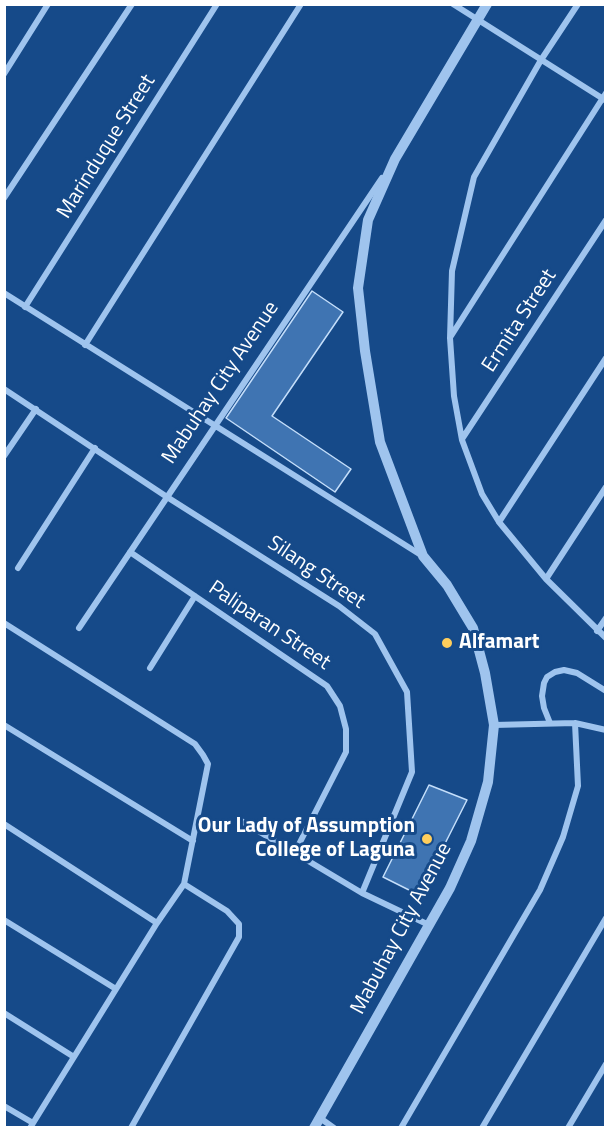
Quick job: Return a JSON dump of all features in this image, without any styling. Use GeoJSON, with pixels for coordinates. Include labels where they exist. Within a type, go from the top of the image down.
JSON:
{"type":"FeatureCollection","features":[{"type":"Feature","properties":{"kind":"street"},"geometry":{"type":"LineString","coordinates":[[4,75],[48,4]]}},
{"type":"Feature","properties":{"kind":"street"},"geometry":{"type":"LineString","coordinates":[[4,198],[132,4]]}},
{"type":"Feature","properties":{"kind":"street","name":"Marinduque Street"},"geometry":{"type":"LineString","coordinates":[[25,307],[217,4]]}},
{"type":"Feature","properties":{"kind":"street"},"geometry":{"type":"LineString","coordinates":[[85,345],[302,4]]}},
{"type":"Feature","properties":{"kind":"street"},"geometry":{"type":"LineString","coordinates":[[450,338],[604,97],[453,4]]}},
{"type":"Feature","properties":{"kind":"street","name":"Mabuhay City Avenue"},"geometry":{"type":"LineString","coordinates":[[79,628],[395,159],[487,4]]}},
{"type":"Feature","properties":{"kind":"street"},"geometry":{"type":"LineString","coordinates":[[578,4],[541,60],[474,177],[452,271],[450,338],[454,396],[462,440],[482,494],[499,522],[546,579],[606,638]]}},
{"type":"Feature","properties":{"kind":"street","name":"Mabuhay City Avenue"},"geometry":{"type":"LineString","coordinates":[[317,1123],[450,888],[471,841],[488,782],[494,725],[485,673],[472,628],[447,585],[423,556],[380,442],[365,351],[358,288],[368,220],[395,159]]}},
{"type":"Feature","properties":{"kind":"street","name":"Ermita Street"},"geometry":{"type":"LineString","coordinates":[[462,440],[606,220]]}},
{"type":"Feature","properties":{"kind":"street"},"geometry":{"type":"LineString","coordinates":[[4,293],[423,556]]}},
{"type":"Feature","properties":{"kind":"street"},"geometry":{"type":"LineString","coordinates":[[499,522],[606,358]]}},
{"type":"Feature","properties":{"kind":"street","name":"Silang Street"},"geometry":{"type":"LineString","coordinates":[[4,389],[167,497],[339,606],[375,634],[407,692],[412,772],[362,893]]}},
{"type":"Feature","properties":{"kind":"street"},"geometry":{"type":"LineString","coordinates":[[4,456],[36,409]]}},
{"type":"Feature","properties":{"kind":"street"},"geometry":{"type":"LineString","coordinates":[[18,568],[95,448]]}},
{"type":"Feature","properties":{"kind":"street"},"geometry":{"type":"LineString","coordinates":[[546,579],[606,487]]}},
{"type":"Feature","properties":{"kind":"street","name":"Paliparan Street"},"geometry":{"type":"LineString","coordinates":[[130,552],[327,686],[340,706],[346,729],[346,752],[295,852]]}},
{"type":"Feature","properties":{"kind":"street"},"geometry":{"type":"LineString","coordinates":[[150,668],[195,596]]}},
{"type":"Feature","properties":{"kind":"street"},"geometry":{"type":"LineString","coordinates":[[597,631],[606,618]]}},
{"type":"Feature","properties":{"kind":"street"},"geometry":{"type":"LineString","coordinates":[[4,623],[195,744],[208,764],[184,884],[157,922],[32,1126],[4,1106]]}},
{"type":"Feature","properties":{"kind":"street"},"geometry":{"type":"LineString","coordinates":[[550,723],[542,696],[547,677],[555,672],[564,670],[577,674],[606,691]]}},
{"type":"Feature","properties":{"kind":"street"},"geometry":{"type":"LineString","coordinates":[[494,725],[575,723],[606,730]]}},
{"type":"Feature","properties":{"kind":"street"},"geometry":{"type":"LineString","coordinates":[[401,1128],[540,891],[563,837],[578,786],[575,723]]}},
{"type":"Feature","properties":{"kind":"street"},"geometry":{"type":"LineString","coordinates":[[4,725],[193,841]]}},
{"type":"Feature","properties":{"kind":"street"},"geometry":{"type":"LineString","coordinates":[[238,819],[362,893],[429,925]]}},
{"type":"Feature","properties":{"kind":"street"},"geometry":{"type":"LineString","coordinates":[[4,824],[157,922]]}},
{"type":"Feature","properties":{"kind":"street"},"geometry":{"type":"LineString","coordinates":[[131,1128],[239,937],[239,924],[227,911],[184,884]]}},
{"type":"Feature","properties":{"kind":"street"},"geometry":{"type":"LineString","coordinates":[[482,1128],[606,918]]}},
{"type":"Feature","properties":{"kind":"street"},"geometry":{"type":"LineString","coordinates":[[4,920],[116,989]]}},
{"type":"Feature","properties":{"kind":"street"},"geometry":{"type":"LineString","coordinates":[[4,1013],[74,1058]]}},
{"type":"Feature","properties":{"kind":"street"},"geometry":{"type":"LineString","coordinates":[[568,1128],[606,1064]]}},
{"type":"Feature","properties":{"kind":"street"},"geometry":{"type":"LineString","coordinates":[[317,1123],[334,1128]]}},
{"type":"Feature","properties":{"kind":"building"},"geometry":{"type":"Polygon","coordinates":[[[312,291],[343,312],[272,416],[351,469],[335,492],[226,418],[312,291]]]}},
{"type":"Feature","properties":{"kind":"building","name":"Our Lady of Assumption College of Laguna"},"geometry":{"type":"Polygon","coordinates":[[[429,785],[467,800],[419,895],[383,877],[429,785]]]}},
{"type":"Feature","properties":{"kind":"place","name":"Alfamart"},"geometry":{"type":"Point","coordinates":[447,643]}},
{"type":"Feature","properties":{"kind":"place","name":"Our Lady of Assumption College of Laguna"},"geometry":{"type":"Point","coordinates":[427,839]}}]}
